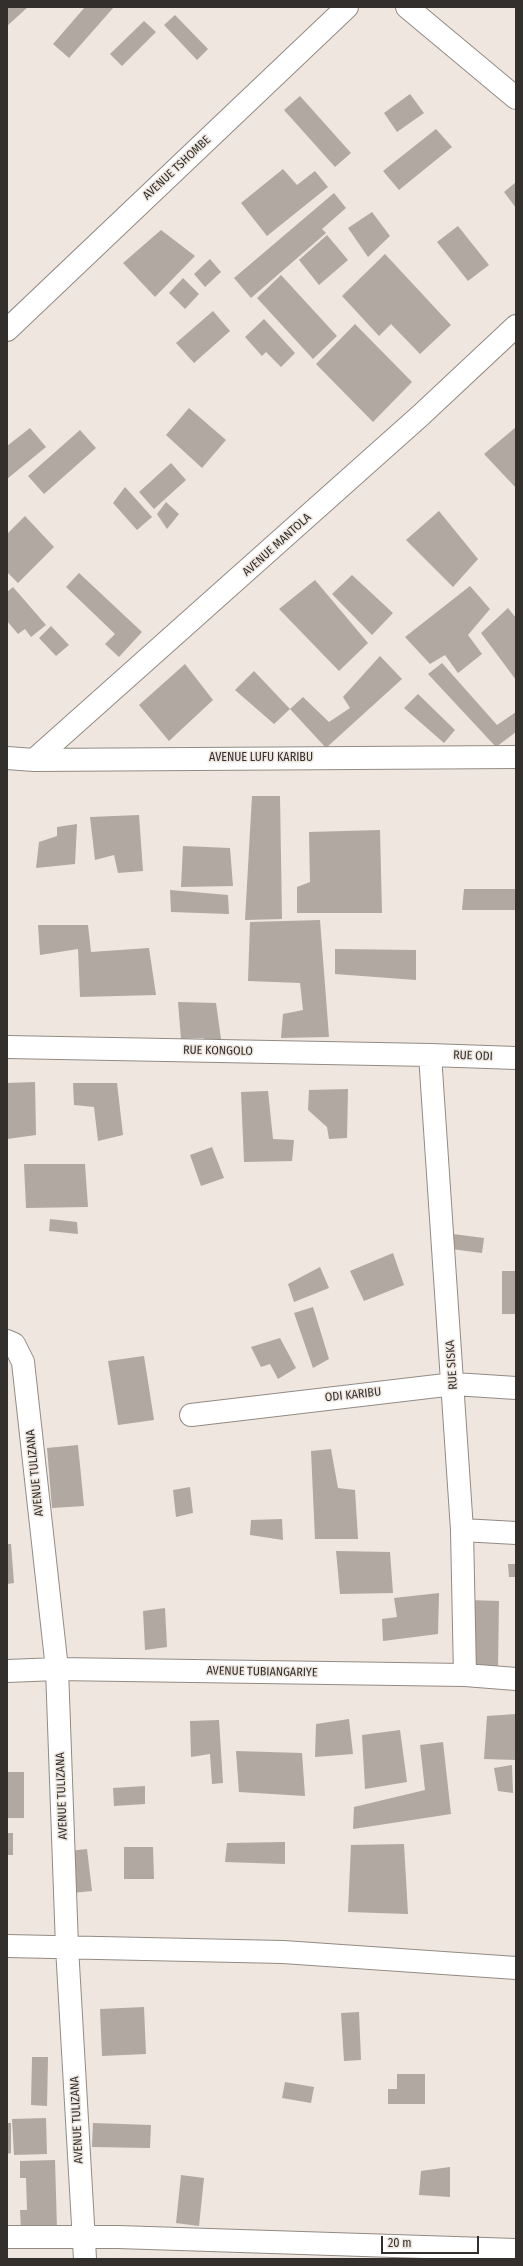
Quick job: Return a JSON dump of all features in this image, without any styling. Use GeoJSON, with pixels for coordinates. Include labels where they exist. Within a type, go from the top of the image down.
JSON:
{"type":"FeatureCollection","features":[{"type":"Feature","properties":{"kind":"street","name":"AVENUE TSHOMBE"},"geometry":{"type":"LineString","coordinates":[[7,330],[347,7]]}},
{"type":"Feature","properties":{"kind":"street"},"geometry":{"type":"LineString","coordinates":[[406,7],[516,98]]}},
{"type":"Feature","properties":{"kind":"street","name":"AVENUE MANTOLA"},"geometry":{"type":"LineString","coordinates":[[34,760],[421,415],[516,326]]}},
{"type":"Feature","properties":{"kind":"street","name":"AVENUE LUFU KARIBU"},"geometry":{"type":"LineString","coordinates":[[7,758],[34,760],[512,753]]}},
{"type":"Feature","properties":{"kind":"street","name":"RUE KONGOLO"},"geometry":{"type":"LineString","coordinates":[[7,1047],[430,1054]]}},
{"type":"Feature","properties":{"kind":"street","name":"RUE ODI"},"geometry":{"type":"LineString","coordinates":[[430,1054],[516,1058]]}},
{"type":"Feature","properties":{"kind":"street","name":"RUE SISKA"},"geometry":{"type":"LineString","coordinates":[[430,1054],[454,1384],[462,1530],[465,1675]]}},
{"type":"Feature","properties":{"kind":"street","name":"AVENUE TULIZANA"},"geometry":{"type":"LineString","coordinates":[[7,1342],[14,1344],[23,1362],[57,1669],[67,1947],[85,2259]]}},
{"type":"Feature","properties":{"kind":"street","name":"ODI KARIBU"},"geometry":{"type":"LineString","coordinates":[[191,1415],[454,1384],[516,1388]]}},
{"type":"Feature","properties":{"kind":"street"},"geometry":{"type":"LineString","coordinates":[[462,1530],[516,1533]]}},
{"type":"Feature","properties":{"kind":"street","name":"AVENUE TUBIANGARIYE"},"geometry":{"type":"LineString","coordinates":[[7,1671],[57,1669],[465,1675],[516,1678]]}},
{"type":"Feature","properties":{"kind":"street"},"geometry":{"type":"LineString","coordinates":[[7,1946],[283,1952],[516,1968]]}},
{"type":"Feature","properties":{"kind":"street"},"geometry":{"type":"LineString","coordinates":[[7,2237],[84,2237],[516,2250]]}},
{"type":"Feature","properties":{"kind":"building"},"geometry":{"type":"Polygon","coordinates":[[[7,7],[28,7],[7,26],[7,7]]]}},
{"type":"Feature","properties":{"kind":"building"},"geometry":{"type":"Polygon","coordinates":[[[85,7],[114,7],[69,58],[53,44],[85,7]]]}},
{"type":"Feature","properties":{"kind":"building"},"geometry":{"type":"Polygon","coordinates":[[[175,15],[208,49],[197,60],[164,25],[175,15]]]}},
{"type":"Feature","properties":{"kind":"building"},"geometry":{"type":"Polygon","coordinates":[[[144,21],[156,32],[122,66],[110,54],[144,21]]]}},
{"type":"Feature","properties":{"kind":"building"},"geometry":{"type":"Polygon","coordinates":[[[410,94],[424,113],[397,132],[384,113],[410,94]]]}},
{"type":"Feature","properties":{"kind":"building"},"geometry":{"type":"Polygon","coordinates":[[[300,96],[351,153],[335,167],[284,110],[300,96]]]}},
{"type":"Feature","properties":{"kind":"building"},"geometry":{"type":"Polygon","coordinates":[[[436,129],[452,147],[399,190],[383,171],[436,129]]]}},
{"type":"Feature","properties":{"kind":"building"},"geometry":{"type":"Polygon","coordinates":[[[283,169],[297,185],[315,171],[328,187],[267,236],[241,203],[283,169]]]}},
{"type":"Feature","properties":{"kind":"building"},"geometry":{"type":"Polygon","coordinates":[[[516,182],[516,208],[504,192],[516,182]]]}},
{"type":"Feature","properties":{"kind":"building"},"geometry":{"type":"Polygon","coordinates":[[[334,193],[346,208],[322,229],[326,233],[251,298],[234,278],[334,193]]]}},
{"type":"Feature","properties":{"kind":"building"},"geometry":{"type":"Polygon","coordinates":[[[372,212],[390,236],[368,257],[348,228],[372,212]]]}},
{"type":"Feature","properties":{"kind":"building"},"geometry":{"type":"Polygon","coordinates":[[[458,226],[489,265],[468,281],[437,242],[458,226]]]}},
{"type":"Feature","properties":{"kind":"building"},"geometry":{"type":"Polygon","coordinates":[[[161,230],[195,256],[155,297],[123,263],[161,230]]]}},
{"type":"Feature","properties":{"kind":"building"},"geometry":{"type":"Polygon","coordinates":[[[327,235],[348,260],[319,285],[299,260],[327,235]]]}},
{"type":"Feature","properties":{"kind":"building"},"geometry":{"type":"Polygon","coordinates":[[[385,254],[451,325],[420,354],[391,324],[379,336],[342,296],[385,254]]]}},
{"type":"Feature","properties":{"kind":"building"},"geometry":{"type":"Polygon","coordinates":[[[210,259],[221,272],[205,287],[194,274],[210,259]]]}},
{"type":"Feature","properties":{"kind":"building"},"geometry":{"type":"Polygon","coordinates":[[[281,275],[337,336],[313,359],[257,298],[281,275]]]}},
{"type":"Feature","properties":{"kind":"building"},"geometry":{"type":"Polygon","coordinates":[[[183,278],[199,294],[185,309],[169,293],[183,278]]]}},
{"type":"Feature","properties":{"kind":"building"},"geometry":{"type":"Polygon","coordinates":[[[213,311],[230,331],[194,363],[176,343],[213,311]]]}},
{"type":"Feature","properties":{"kind":"building"},"geometry":{"type":"Polygon","coordinates":[[[264,319],[295,353],[281,367],[266,352],[262,356],[245,337],[264,319]]]}},
{"type":"Feature","properties":{"kind":"building"},"geometry":{"type":"Polygon","coordinates":[[[355,324],[412,382],[373,422],[316,364],[355,324]]]}},
{"type":"Feature","properties":{"kind":"building"},"geometry":{"type":"Polygon","coordinates":[[[189,408],[226,440],[202,468],[166,435],[189,408]]]}},
{"type":"Feature","properties":{"kind":"building"},"geometry":{"type":"Polygon","coordinates":[[[516,427],[516,488],[484,454],[516,427]]]}},
{"type":"Feature","properties":{"kind":"building"},"geometry":{"type":"Polygon","coordinates":[[[30,428],[46,447],[7,479],[7,446],[30,428]]]}},
{"type":"Feature","properties":{"kind":"building"},"geometry":{"type":"Polygon","coordinates":[[[80,430],[96,448],[44,494],[28,476],[80,430]]]}},
{"type":"Feature","properties":{"kind":"building"},"geometry":{"type":"Polygon","coordinates":[[[171,463],[186,480],[154,509],[139,492],[171,463]]]}},
{"type":"Feature","properties":{"kind":"building"},"geometry":{"type":"Polygon","coordinates":[[[125,487],[152,517],[137,530],[113,503],[125,487]]]}},
{"type":"Feature","properties":{"kind":"building"},"geometry":{"type":"Polygon","coordinates":[[[166,502],[179,514],[167,529],[157,514],[166,502]]]}},
{"type":"Feature","properties":{"kind":"building"},"geometry":{"type":"Polygon","coordinates":[[[439,511],[478,559],[453,587],[406,540],[439,511]]]}},
{"type":"Feature","properties":{"kind":"building"},"geometry":{"type":"Polygon","coordinates":[[[25,516],[54,547],[18,583],[7,572],[7,534],[25,516]]]}},
{"type":"Feature","properties":{"kind":"building"},"geometry":{"type":"Polygon","coordinates":[[[79,573],[142,632],[119,657],[105,644],[115,634],[66,587],[79,573]]]}},
{"type":"Feature","properties":{"kind":"building"},"geometry":{"type":"Polygon","coordinates":[[[352,575],[393,613],[372,635],[332,594],[352,575]]]}},
{"type":"Feature","properties":{"kind":"building"},"geometry":{"type":"Polygon","coordinates":[[[315,580],[368,643],[339,671],[279,609],[315,580]]]}},
{"type":"Feature","properties":{"kind":"building"},"geometry":{"type":"Polygon","coordinates":[[[470,586],[490,609],[468,635],[482,654],[458,673],[445,655],[430,664],[405,637],[470,586]]]}},
{"type":"Feature","properties":{"kind":"building"},"geometry":{"type":"Polygon","coordinates":[[[13,587],[46,625],[31,637],[25,629],[18,634],[7,621],[7,592],[13,587]]]}},
{"type":"Feature","properties":{"kind":"building"},"geometry":{"type":"Polygon","coordinates":[[[508,608],[516,618],[516,680],[481,633],[508,608]]]}},
{"type":"Feature","properties":{"kind":"building"},"geometry":{"type":"Polygon","coordinates":[[[51,626],[69,645],[56,656],[39,638],[51,626]]]}},
{"type":"Feature","properties":{"kind":"building"},"geometry":{"type":"Polygon","coordinates":[[[380,656],[402,679],[326,748],[290,709],[303,697],[329,722],[350,708],[343,697],[380,656]]]}},
{"type":"Feature","properties":{"kind":"building"},"geometry":{"type":"Polygon","coordinates":[[[442,663],[497,725],[516,712],[516,732],[496,747],[428,674],[442,663]]]}},
{"type":"Feature","properties":{"kind":"building"},"geometry":{"type":"Polygon","coordinates":[[[185,664],[213,700],[169,741],[139,705],[185,664]]]}},
{"type":"Feature","properties":{"kind":"building"},"geometry":{"type":"Polygon","coordinates":[[[254,671],[290,709],[274,724],[235,690],[254,671]]]}},
{"type":"Feature","properties":{"kind":"building"},"geometry":{"type":"Polygon","coordinates":[[[418,694],[455,730],[444,743],[404,708],[418,694]]]}},
{"type":"Feature","properties":{"kind":"building"},"geometry":{"type":"Polygon","coordinates":[[[252,796],[280,796],[282,919],[245,920],[252,796]]]}},
{"type":"Feature","properties":{"kind":"building"},"geometry":{"type":"Polygon","coordinates":[[[139,815],[143,871],[118,873],[114,855],[95,860],[90,817],[139,815]]]}},
{"type":"Feature","properties":{"kind":"building"},"geometry":{"type":"Polygon","coordinates":[[[77,824],[75,864],[36,868],[39,842],[57,836],[57,827],[77,824]]]}},
{"type":"Feature","properties":{"kind":"building"},"geometry":{"type":"Polygon","coordinates":[[[380,830],[382,913],[297,913],[297,887],[310,882],[309,832],[380,830]]]}},
{"type":"Feature","properties":{"kind":"building"},"geometry":{"type":"Polygon","coordinates":[[[183,846],[230,848],[233,886],[181,887],[183,846]]]}},
{"type":"Feature","properties":{"kind":"building"},"geometry":{"type":"Polygon","coordinates":[[[464,889],[516,889],[516,910],[462,910],[464,889]]]}},
{"type":"Feature","properties":{"kind":"building"},"geometry":{"type":"Polygon","coordinates":[[[170,890],[228,895],[229,914],[171,912],[170,890]]]}},
{"type":"Feature","properties":{"kind":"building"},"geometry":{"type":"Polygon","coordinates":[[[320,920],[329,1037],[281,1038],[283,1014],[303,1010],[300,983],[248,981],[250,922],[320,920]]]}},
{"type":"Feature","properties":{"kind":"building"},"geometry":{"type":"Polygon","coordinates":[[[38,925],[88,925],[91,952],[149,948],[156,995],[80,997],[78,949],[40,955],[38,925]]]}},
{"type":"Feature","properties":{"kind":"building"},"geometry":{"type":"Polygon","coordinates":[[[335,949],[416,950],[416,980],[335,974],[335,949]]]}},
{"type":"Feature","properties":{"kind":"building"},"geometry":{"type":"Polygon","coordinates":[[[178,1002],[216,1003],[222,1046],[206,1051],[204,1038],[181,1039],[178,1002]]]}},
{"type":"Feature","properties":{"kind":"building"},"geometry":{"type":"Polygon","coordinates":[[[35,1082],[36,1135],[7,1139],[7,1083],[35,1082]]]}},
{"type":"Feature","properties":{"kind":"building"},"geometry":{"type":"Polygon","coordinates":[[[73,1083],[117,1083],[123,1135],[98,1141],[94,1107],[74,1105],[73,1083]]]}},
{"type":"Feature","properties":{"kind":"building"},"geometry":{"type":"Polygon","coordinates":[[[348,1089],[347,1138],[329,1139],[327,1127],[308,1110],[309,1090],[348,1089]]]}},
{"type":"Feature","properties":{"kind":"building"},"geometry":{"type":"Polygon","coordinates":[[[268,1091],[273,1139],[294,1140],[292,1161],[244,1162],[241,1092],[268,1091]]]}},
{"type":"Feature","properties":{"kind":"building"},"geometry":{"type":"Polygon","coordinates":[[[212,1147],[224,1178],[201,1186],[190,1155],[212,1147]]]}},
{"type":"Feature","properties":{"kind":"building"},"geometry":{"type":"Polygon","coordinates":[[[24,1164],[85,1164],[88,1207],[26,1208],[24,1164]]]}},
{"type":"Feature","properties":{"kind":"building"},"geometry":{"type":"Polygon","coordinates":[[[50,1219],[77,1222],[78,1234],[49,1231],[50,1219]]]}},
{"type":"Feature","properties":{"kind":"building"},"geometry":{"type":"Polygon","coordinates":[[[453,1234],[484,1238],[482,1253],[451,1249],[453,1234]]]}},
{"type":"Feature","properties":{"kind":"building"},"geometry":{"type":"Polygon","coordinates":[[[393,1253],[404,1285],[364,1301],[350,1271],[393,1253]]]}},
{"type":"Feature","properties":{"kind":"building"},"geometry":{"type":"Polygon","coordinates":[[[320,1267],[329,1288],[294,1302],[288,1284],[320,1267]]]}},
{"type":"Feature","properties":{"kind":"building"},"geometry":{"type":"Polygon","coordinates":[[[502,1271],[516,1271],[516,1314],[502,1314],[502,1271]]]}},
{"type":"Feature","properties":{"kind":"building"},"geometry":{"type":"Polygon","coordinates":[[[313,1307],[329,1359],[313,1368],[294,1313],[313,1307]]]}},
{"type":"Feature","properties":{"kind":"building"},"geometry":{"type":"Polygon","coordinates":[[[280,1338],[296,1368],[278,1379],[270,1364],[261,1367],[251,1347],[280,1338]]]}},
{"type":"Feature","properties":{"kind":"building"},"geometry":{"type":"Polygon","coordinates":[[[144,1356],[154,1420],[118,1425],[108,1361],[144,1356]]]}},
{"type":"Feature","properties":{"kind":"building"},"geometry":{"type":"Polygon","coordinates":[[[78,1445],[84,1506],[52,1508],[47,1448],[78,1445]]]}},
{"type":"Feature","properties":{"kind":"building"},"geometry":{"type":"Polygon","coordinates":[[[331,1449],[338,1488],[355,1490],[358,1539],[315,1539],[311,1451],[331,1449]]]}},
{"type":"Feature","properties":{"kind":"building"},"geometry":{"type":"Polygon","coordinates":[[[190,1487],[193,1513],[176,1517],[173,1490],[190,1487]]]}},
{"type":"Feature","properties":{"kind":"building"},"geometry":{"type":"Polygon","coordinates":[[[282,1519],[283,1540],[250,1535],[251,1520],[282,1519]]]}},
{"type":"Feature","properties":{"kind":"building"},"geometry":{"type":"Polygon","coordinates":[[[7,1544],[11,1544],[14,1583],[7,1584],[7,1544]]]}},
{"type":"Feature","properties":{"kind":"building"},"geometry":{"type":"Polygon","coordinates":[[[336,1551],[390,1552],[393,1593],[340,1594],[336,1551]]]}},
{"type":"Feature","properties":{"kind":"building"},"geometry":{"type":"Polygon","coordinates":[[[508,1564],[516,1564],[516,1577],[509,1577],[508,1564]]]}},
{"type":"Feature","properties":{"kind":"building"},"geometry":{"type":"Polygon","coordinates":[[[439,1593],[438,1634],[383,1641],[382,1619],[397,1617],[394,1598],[439,1593]]]}},
{"type":"Feature","properties":{"kind":"building"},"geometry":{"type":"Polygon","coordinates":[[[468,1600],[499,1601],[498,1668],[468,1666],[468,1600]]]}},
{"type":"Feature","properties":{"kind":"building"},"geometry":{"type":"Polygon","coordinates":[[[165,1608],[167,1647],[145,1650],[143,1611],[165,1608]]]}},
{"type":"Feature","properties":{"kind":"building"},"geometry":{"type":"Polygon","coordinates":[[[516,1714],[516,1760],[484,1759],[487,1716],[516,1714]]]}},
{"type":"Feature","properties":{"kind":"building"},"geometry":{"type":"Polygon","coordinates":[[[349,1719],[353,1754],[315,1757],[316,1724],[349,1719]]]}},
{"type":"Feature","properties":{"kind":"building"},"geometry":{"type":"Polygon","coordinates":[[[219,1720],[223,1783],[212,1784],[210,1754],[191,1757],[190,1721],[219,1720]]]}},
{"type":"Feature","properties":{"kind":"building"},"geometry":{"type":"Polygon","coordinates":[[[400,1730],[407,1782],[365,1789],[362,1735],[400,1730]]]}},
{"type":"Feature","properties":{"kind":"building"},"geometry":{"type":"Polygon","coordinates":[[[443,1742],[451,1814],[353,1829],[354,1807],[425,1790],[420,1745],[443,1742]]]}},
{"type":"Feature","properties":{"kind":"building"},"geometry":{"type":"Polygon","coordinates":[[[236,1751],[302,1753],[305,1796],[239,1792],[236,1751]]]}},
{"type":"Feature","properties":{"kind":"building"},"geometry":{"type":"Polygon","coordinates":[[[512,1765],[513,1793],[498,1791],[494,1768],[512,1765]]]}},
{"type":"Feature","properties":{"kind":"building"},"geometry":{"type":"Polygon","coordinates":[[[7,1772],[24,1772],[24,1818],[7,1818],[7,1772]]]}},
{"type":"Feature","properties":{"kind":"building"},"geometry":{"type":"Polygon","coordinates":[[[145,1786],[145,1804],[114,1806],[113,1788],[145,1786]]]}},
{"type":"Feature","properties":{"kind":"building"},"geometry":{"type":"Polygon","coordinates":[[[7,1833],[13,1833],[13,1855],[7,1855],[7,1833]]]}},
{"type":"Feature","properties":{"kind":"building"},"geometry":{"type":"Polygon","coordinates":[[[285,1842],[285,1864],[225,1862],[227,1843],[285,1842]]]}},
{"type":"Feature","properties":{"kind":"building"},"geometry":{"type":"Polygon","coordinates":[[[404,1844],[408,1914],[348,1912],[351,1845],[404,1844]]]}},
{"type":"Feature","properties":{"kind":"building"},"geometry":{"type":"Polygon","coordinates":[[[124,1847],[153,1847],[154,1879],[124,1879],[124,1847]]]}},
{"type":"Feature","properties":{"kind":"building"},"geometry":{"type":"Polygon","coordinates":[[[87,1849],[92,1891],[72,1893],[68,1851],[87,1849]]]}},
{"type":"Feature","properties":{"kind":"building"},"geometry":{"type":"Polygon","coordinates":[[[144,2007],[146,2054],[102,2056],[100,2009],[144,2007]]]}},
{"type":"Feature","properties":{"kind":"building"},"geometry":{"type":"Polygon","coordinates":[[[359,2012],[361,2060],[344,2061],[341,2013],[359,2012]]]}},
{"type":"Feature","properties":{"kind":"building"},"geometry":{"type":"Polygon","coordinates":[[[32,2057],[48,2057],[47,2106],[31,2105],[32,2057]]]}},
{"type":"Feature","properties":{"kind":"building"},"geometry":{"type":"Polygon","coordinates":[[[397,2074],[425,2074],[425,2104],[388,2104],[388,2089],[397,2089],[397,2074]]]}},
{"type":"Feature","properties":{"kind":"building"},"geometry":{"type":"Polygon","coordinates":[[[285,2082],[314,2087],[311,2103],[282,2098],[285,2082]]]}},
{"type":"Feature","properties":{"kind":"building"},"geometry":{"type":"Polygon","coordinates":[[[46,2118],[47,2154],[14,2155],[12,2119],[46,2118]]]}},
{"type":"Feature","properties":{"kind":"building"},"geometry":{"type":"Polygon","coordinates":[[[7,2123],[11,2123],[11,2153],[7,2154],[7,2123]]]}},
{"type":"Feature","properties":{"kind":"building"},"geometry":{"type":"Polygon","coordinates":[[[93,2123],[151,2125],[150,2148],[92,2147],[93,2123]]]}},
{"type":"Feature","properties":{"kind":"building"},"geometry":{"type":"Polygon","coordinates":[[[55,2160],[57,2229],[21,2230],[20,2210],[27,2210],[26,2178],[20,2178],[20,2161],[55,2160]]]}},
{"type":"Feature","properties":{"kind":"building"},"geometry":{"type":"Polygon","coordinates":[[[450,2167],[450,2197],[419,2195],[421,2171],[450,2167]]]}},
{"type":"Feature","properties":{"kind":"building"},"geometry":{"type":"Polygon","coordinates":[[[181,2175],[204,2178],[199,2226],[176,2223],[181,2175]]]}}]}
